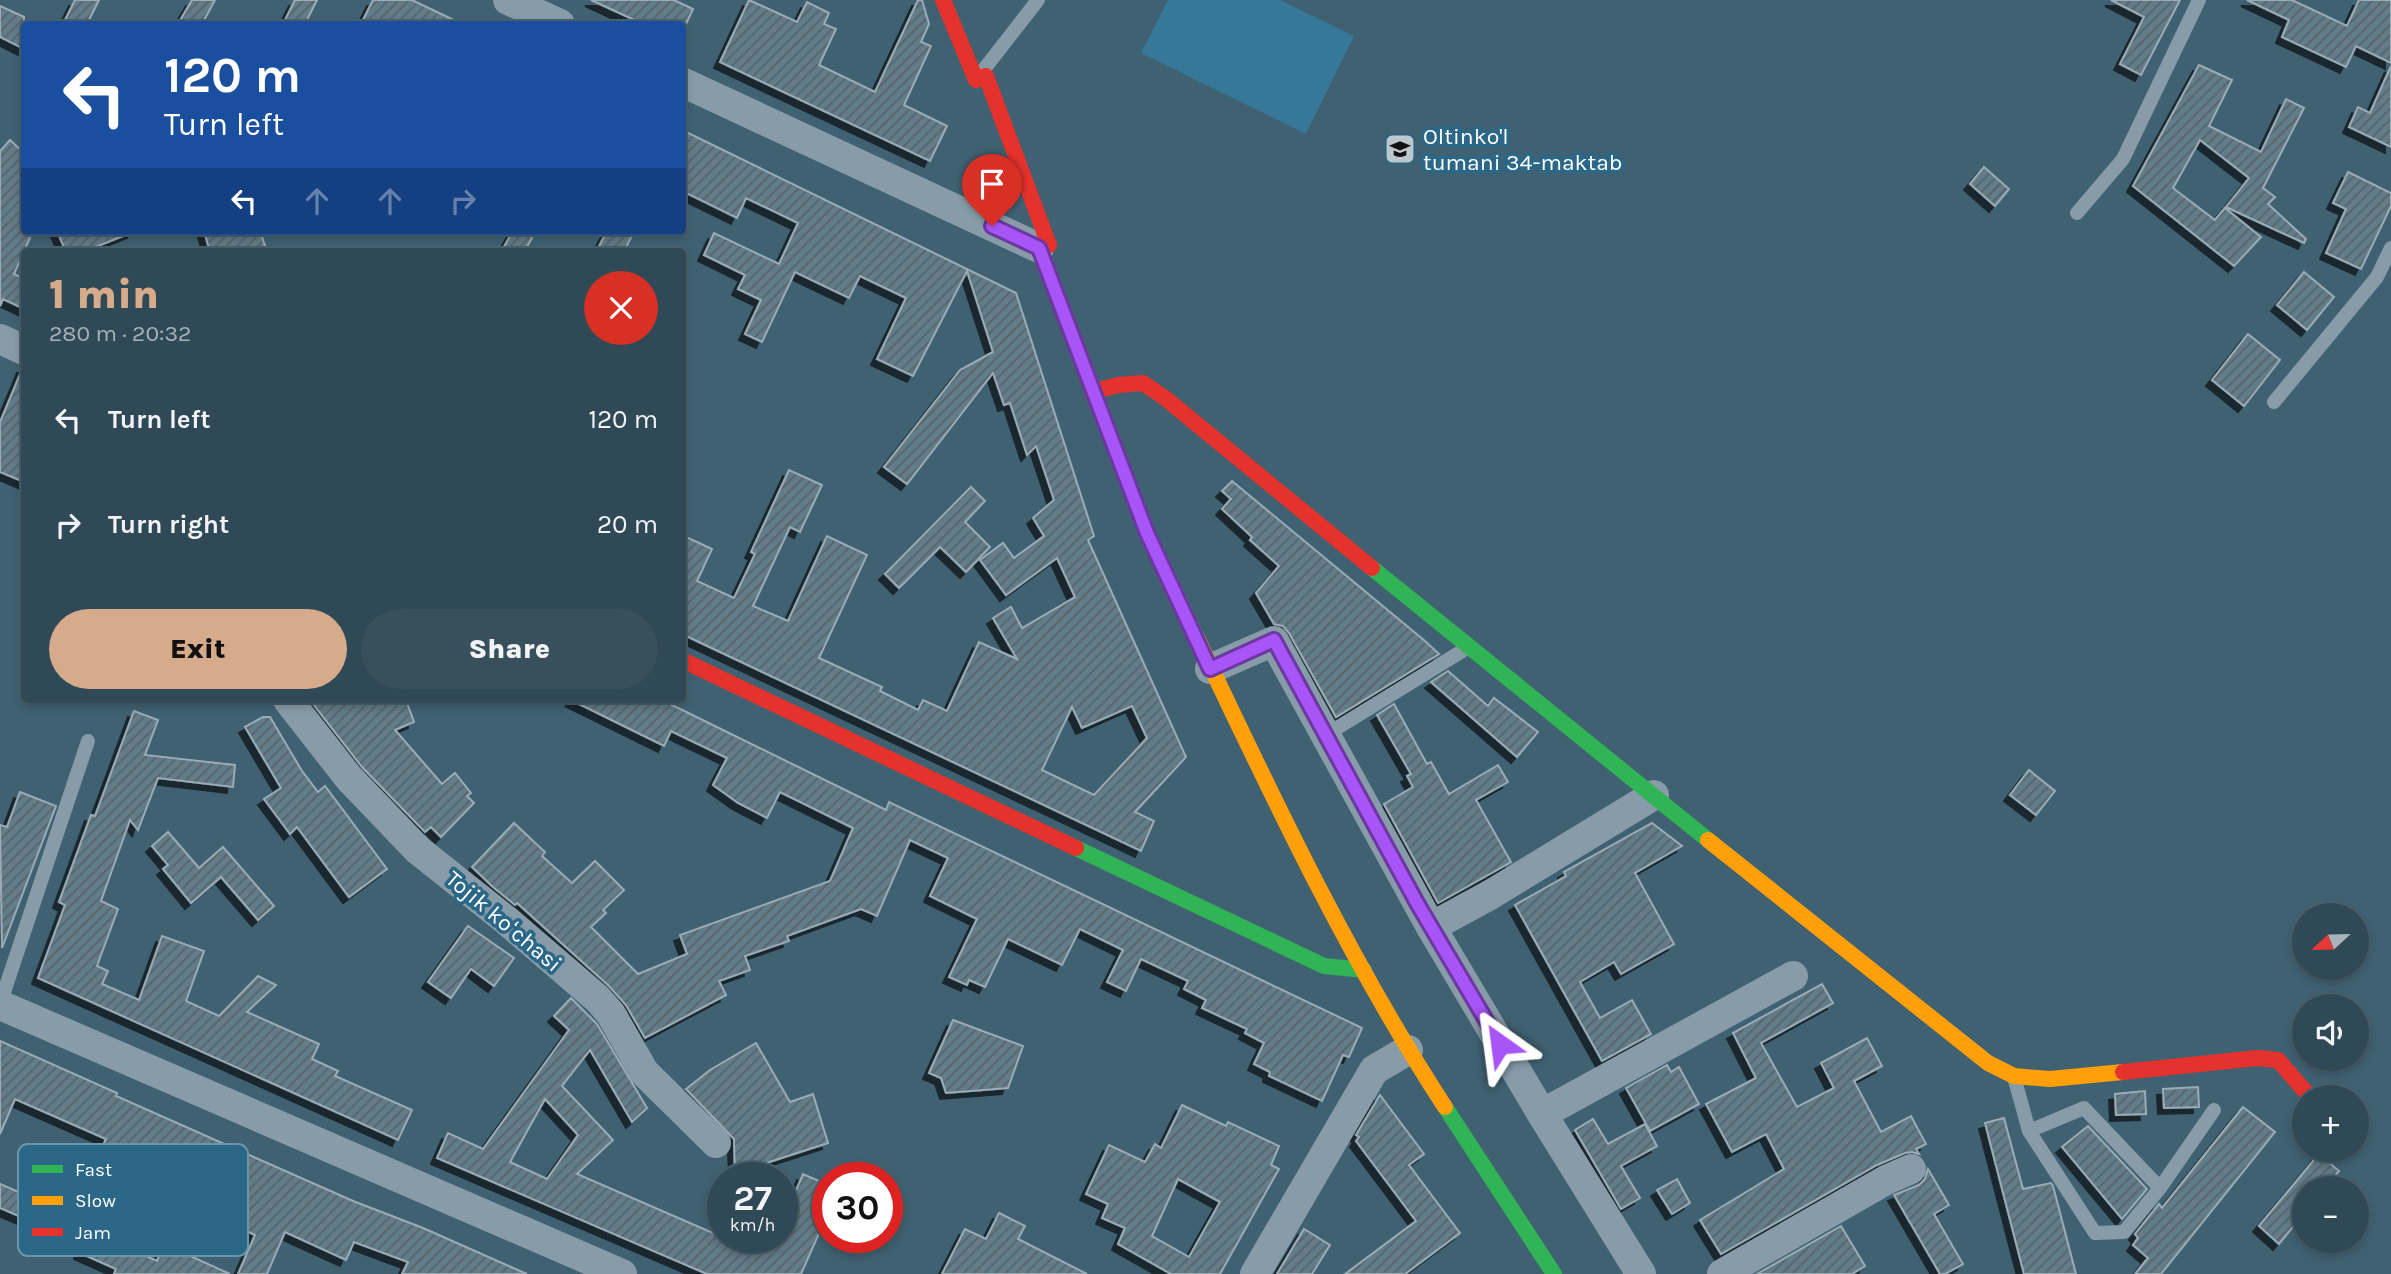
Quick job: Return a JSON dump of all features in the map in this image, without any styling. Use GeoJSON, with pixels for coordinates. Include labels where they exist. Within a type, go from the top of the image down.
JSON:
{"type":"FeatureCollection","features":[{"type":"Feature","properties":{"kind":"street"},"geometry":{"type":"LineString","coordinates":[[508,0],[554,21]]}},
{"type":"Feature","properties":{"kind":"street"},"geometry":{"type":"LineString","coordinates":[[686,84],[1039,248],[1049,245],[986,76],[976,80],[943,0]]}},
{"type":"Feature","properties":{"kind":"street"},"geometry":{"type":"LineString","coordinates":[[1039,248],[1147,533],[1279,812],[1408,1050],[1554,1274]]}},
{"type":"Feature","properties":{"kind":"street"},"geometry":{"type":"LineString","coordinates":[[0,338],[21,348]]}},
{"type":"Feature","properties":{"kind":"street"},"geometry":{"type":"LineString","coordinates":[[1092,392],[1118,385],[1143,383],[1154,390],[1468,648],[1988,1063],[2014,1076],[2050,1079],[2258,1058],[2278,1060],[2300,1085]]}},
{"type":"Feature","properties":{"kind":"street"},"geometry":{"type":"LineString","coordinates":[[1210,669],[1274,640],[1324,736],[1431,927],[1641,1274]]}},
{"type":"Feature","properties":{"kind":"street"},"geometry":{"type":"LineString","coordinates":[[686,662],[1324,966],[1364,970]]}},
{"type":"Feature","properties":{"kind":"street","name":"Tojik koʻchasi"},"geometry":{"type":"LineString","coordinates":[[290,703],[349,778],[418,850],[506,919],[598,999],[611,1014],[644,1072],[716,1143]]}},
{"type":"Feature","properties":{"kind":"street"},"geometry":{"type":"LineString","coordinates":[[1431,927],[1490,895],[1654,795]]}},
{"type":"Feature","properties":{"kind":"street"},"geometry":{"type":"LineString","coordinates":[[1542,1114],[1793,976]]}},
{"type":"Feature","properties":{"kind":"street"},"geometry":{"type":"LineString","coordinates":[[0,1004],[622,1274]]}},
{"type":"Feature","properties":{"kind":"street"},"geometry":{"type":"LineString","coordinates":[[1255,1274],[1374,1070],[1408,1050]]}},
{"type":"Feature","properties":{"kind":"street"},"geometry":{"type":"LineString","coordinates":[[1721,1274],[1886,1180],[1911,1169]]}},
{"type":"Feature","properties":{"kind":"lane"},"geometry":{"type":"LineString","coordinates":[[976,80],[1038,0]]}},
{"type":"Feature","properties":{"kind":"lane"},"geometry":{"type":"LineString","coordinates":[[2077,213],[2123,159],[2199,0]]}},
{"type":"Feature","properties":{"kind":"lane"},"geometry":{"type":"LineString","coordinates":[[2274,402],[2377,277],[2391,248]]}},
{"type":"Feature","properties":{"kind":"lane"},"geometry":{"type":"LineString","coordinates":[[1324,736],[1468,648]]}},
{"type":"Feature","properties":{"kind":"lane"},"geometry":{"type":"LineString","coordinates":[[0,1004],[88,741]]}},
{"type":"Feature","properties":{"kind":"lane"},"geometry":{"type":"LineString","coordinates":[[2014,1076],[2029,1131],[2095,1233],[2124,1232],[2160,1188],[2214,1110]]}},
{"type":"Feature","properties":{"kind":"lane"},"geometry":{"type":"LineString","coordinates":[[2029,1131],[2084,1108],[2160,1188]]}},
{"type":"Feature","properties":{"kind":"shaded area"},"geometry":{"type":"Polygon","coordinates":[[[1168,0],[1280,0],[1354,36],[1306,134],[1141,53],[1168,0]]]}},
{"type":"Feature","properties":{"kind":"building"},"geometry":{"type":"Polygon","coordinates":[[[75,0],[99,0],[88,21],[64,21],[75,0]]]}},
{"type":"Feature","properties":{"kind":"building"},"geometry":{"type":"Polygon","coordinates":[[[192,0],[215,0],[204,21],[180,21],[192,0]]]}},
{"type":"Feature","properties":{"kind":"building"},"geometry":{"type":"Polygon","coordinates":[[[295,0],[317,0],[306,21],[284,21],[295,0]]]}},
{"type":"Feature","properties":{"kind":"building"},"geometry":{"type":"Polygon","coordinates":[[[373,0],[412,0],[456,21],[362,21],[373,0]]]}},
{"type":"Feature","properties":{"kind":"building"},"geometry":{"type":"Polygon","coordinates":[[[591,0],[674,0],[693,9],[686,24],[686,21],[636,21],[591,0]]]}},
{"type":"Feature","properties":{"kind":"building"},"geometry":{"type":"Polygon","coordinates":[[[749,0],[797,22],[807,2],[829,13],[824,24],[836,29],[819,65],[875,92],[918,0],[922,0],[929,24],[921,42],[931,46],[904,105],[947,126],[930,161],[720,62],[749,0]]]}},
{"type":"Feature","properties":{"kind":"building"},"geometry":{"type":"Polygon","coordinates":[[[2111,0],[2180,0],[2141,75],[2120,64],[2144,17],[2111,0]]]}},
{"type":"Feature","properties":{"kind":"building"},"geometry":{"type":"Polygon","coordinates":[[[2247,0],[2292,0],[2347,26],[2359,0],[2391,0],[2391,63],[2356,46],[2346,67],[2282,37],[2289,20],[2247,0]]]}},
{"type":"Feature","properties":{"kind":"building"},"geometry":{"type":"Polygon","coordinates":[[[0,6],[24,17],[24,21],[21,21],[21,48],[0,37],[0,6]]]}},
{"type":"Feature","properties":{"kind":"building"},"geometry":{"type":"Polygon","coordinates":[[[2199,65],[2232,80],[2209,126],[2261,152],[2286,99],[2304,108],[2263,188],[2275,197],[2268,204],[2306,239],[2304,243],[2226,207],[2249,178],[2200,140],[2173,188],[2215,220],[2225,208],[2261,237],[2234,266],[2133,186],[2199,65]]]}},
{"type":"Feature","properties":{"kind":"building"},"geometry":{"type":"Polygon","coordinates":[[[2391,66],[2391,147],[2349,127],[2358,107],[2370,113],[2391,66]]]}},
{"type":"Feature","properties":{"kind":"building"},"geometry":{"type":"Polygon","coordinates":[[[686,132],[1016,293],[1094,536],[1088,540],[1186,757],[1135,812],[1154,821],[1141,851],[686,636],[686,537],[712,549],[697,581],[734,598],[755,554],[751,552],[789,470],[822,485],[800,532],[790,527],[753,606],[788,621],[827,536],[867,555],[819,658],[882,687],[880,691],[918,710],[923,700],[947,711],[979,642],[1017,659],[993,618],[1011,607],[1022,628],[1075,597],[1057,558],[1006,595],[980,560],[1003,543],[1014,558],[1044,536],[1033,518],[1054,500],[1036,446],[1027,455],[1010,403],[1004,405],[993,373],[907,484],[884,467],[960,370],[993,352],[967,271],[913,376],[877,359],[906,298],[860,276],[849,298],[795,272],[762,342],[745,334],[761,300],[738,289],[745,275],[704,255],[714,233],[779,264],[798,223],[746,198],[737,218],[686,193],[686,132]],[[1132,706],[1082,728],[1072,707],[1042,770],[1094,795],[1147,738],[1132,706]]]}},
{"type":"Feature","properties":{"kind":"building"},"geometry":{"type":"Polygon","coordinates":[[[10,140],[21,150],[21,235],[31,235],[25,248],[21,248],[21,258],[14,274],[21,278],[21,308],[3,299],[0,306],[0,151],[10,140]]]}},
{"type":"Feature","properties":{"kind":"building"},"geometry":{"type":"Polygon","coordinates":[[[1984,167],[2009,189],[1995,206],[1970,184],[1984,167]]]}},
{"type":"Feature","properties":{"kind":"building"},"geometry":{"type":"Polygon","coordinates":[[[2348,172],[2391,193],[2391,206],[2361,269],[2326,253],[2346,209],[2333,203],[2348,172]]]}},
{"type":"Feature","properties":{"kind":"building"},"geometry":{"type":"Polygon","coordinates":[[[59,235],[126,235],[93,248],[64,248],[59,235]]]}},
{"type":"Feature","properties":{"kind":"building"},"geometry":{"type":"Polygon","coordinates":[[[205,235],[261,235],[266,248],[209,248],[205,235]]]}},
{"type":"Feature","properties":{"kind":"building"},"geometry":{"type":"Polygon","coordinates":[[[511,235],[534,235],[526,248],[503,248],[511,235]]]}},
{"type":"Feature","properties":{"kind":"building"},"geometry":{"type":"Polygon","coordinates":[[[605,235],[632,235],[626,248],[598,248],[605,235]]]}},
{"type":"Feature","properties":{"kind":"building"},"geometry":{"type":"Polygon","coordinates":[[[2304,272],[2334,297],[2307,330],[2277,305],[2304,272]]]}},
{"type":"Feature","properties":{"kind":"building"},"geometry":{"type":"Polygon","coordinates":[[[2248,334],[2280,360],[2244,406],[2212,380],[2248,334]]]}},
{"type":"Feature","properties":{"kind":"building"},"geometry":{"type":"Polygon","coordinates":[[[21,372],[21,481],[0,472],[0,422],[21,372]]]}},
{"type":"Feature","properties":{"kind":"building"},"geometry":{"type":"Polygon","coordinates":[[[1232,481],[1439,654],[1336,717],[1289,633],[1283,626],[1274,624],[1256,593],[1279,566],[1250,540],[1252,537],[1222,509],[1231,499],[1222,491],[1232,481]]]}},
{"type":"Feature","properties":{"kind":"building"},"geometry":{"type":"Polygon","coordinates":[[[971,487],[985,501],[965,522],[990,547],[966,572],[940,547],[899,588],[885,574],[971,487]]]}},
{"type":"Feature","properties":{"kind":"building"},"geometry":{"type":"Polygon","coordinates":[[[1448,671],[1488,706],[1494,698],[1538,732],[1517,757],[1431,682],[1448,671]]]}},
{"type":"Feature","properties":{"kind":"building"},"geometry":{"type":"Polygon","coordinates":[[[312,703],[407,703],[414,722],[395,730],[442,784],[455,773],[471,793],[467,796],[474,803],[441,837],[431,827],[425,832],[362,767],[312,703]]]}},
{"type":"Feature","properties":{"kind":"building"},"geometry":{"type":"Polygon","coordinates":[[[577,703],[670,703],[886,810],[889,802],[1362,1028],[1349,1057],[1343,1055],[1322,1101],[1269,1076],[1270,1072],[1254,1064],[1264,1043],[1245,1033],[1247,1029],[1202,1008],[1206,1000],[1184,989],[1188,981],[1141,959],[1126,991],[1107,982],[1123,950],[1080,929],[1062,965],[1008,939],[985,987],[969,980],[967,985],[949,977],[977,919],[930,896],[948,858],[910,840],[877,916],[861,909],[787,936],[789,941],[745,956],[750,970],[719,981],[726,995],[645,1038],[626,1005],[609,986],[517,903],[515,905],[472,867],[514,823],[545,852],[542,856],[572,883],[595,861],[624,890],[603,910],[606,913],[591,927],[638,974],[687,954],[680,935],[830,881],[853,828],[780,792],[767,818],[738,803],[713,785],[727,758],[671,731],[664,746],[577,703]]]}},
{"type":"Feature","properties":{"kind":"building"},"geometry":{"type":"Polygon","coordinates":[[[1394,704],[1427,764],[1431,762],[1449,794],[1498,765],[1508,782],[1476,800],[1511,862],[1438,903],[1384,804],[1413,787],[1407,776],[1411,774],[1377,715],[1394,704]]]}},
{"type":"Feature","properties":{"kind":"building"},"geometry":{"type":"Polygon","coordinates":[[[134,711],[158,720],[145,755],[235,765],[233,787],[158,778],[138,830],[130,820],[101,901],[118,909],[97,966],[108,971],[102,984],[139,1000],[162,936],[204,951],[186,1001],[219,1016],[258,976],[276,985],[247,1012],[319,1044],[312,1059],[338,1071],[335,1076],[412,1110],[398,1140],[38,978],[65,905],[59,902],[134,711]]]}},
{"type":"Feature","properties":{"kind":"building"},"geometry":{"type":"Polygon","coordinates":[[[263,717],[270,717],[302,771],[318,792],[325,786],[387,869],[349,897],[297,827],[290,834],[264,799],[281,788],[245,727],[263,717]]]}},
{"type":"Feature","properties":{"kind":"building"},"geometry":{"type":"Polygon","coordinates":[[[2029,770],[2055,791],[2036,815],[2010,795],[2029,770]]]}},
{"type":"Feature","properties":{"kind":"building"},"geometry":{"type":"Polygon","coordinates":[[[20,792],[56,806],[2,948],[0,825],[7,827],[20,792]]]}},
{"type":"Feature","properties":{"kind":"building"},"geometry":{"type":"Polygon","coordinates":[[[1652,823],[1682,846],[1635,873],[1674,944],[1621,974],[1614,962],[1580,982],[1600,1018],[1632,1000],[1651,1034],[1602,1061],[1515,905],[1566,876],[1564,872],[1652,823]]]}},
{"type":"Feature","properties":{"kind":"building"},"geometry":{"type":"Polygon","coordinates":[[[168,832],[199,868],[223,847],[274,906],[258,920],[221,877],[191,903],[163,869],[168,865],[152,846],[168,832]]]}},
{"type":"Feature","properties":{"kind":"building"},"geometry":{"type":"Polygon","coordinates":[[[468,926],[514,958],[494,986],[471,969],[451,998],[428,982],[468,926]]]}},
{"type":"Feature","properties":{"kind":"building"},"geometry":{"type":"Polygon","coordinates":[[[1822,984],[1833,1003],[1761,1043],[1797,1107],[1834,1088],[1821,1063],[1867,1038],[1882,1066],[1854,1081],[1881,1132],[1911,1116],[1926,1144],[1916,1149],[1919,1154],[1905,1153],[1877,1165],[1721,1254],[1700,1220],[1784,1169],[1766,1134],[1732,1152],[1706,1104],[1756,1078],[1733,1033],[1822,984]]]}},
{"type":"Feature","properties":{"kind":"building"},"geometry":{"type":"Polygon","coordinates":[[[571,998],[597,1024],[647,1108],[632,1122],[590,1050],[562,1086],[613,1140],[577,1174],[707,1230],[707,1253],[798,1253],[798,1186],[803,1174],[812,1178],[812,1249],[801,1274],[707,1274],[437,1158],[448,1133],[483,1149],[569,1030],[554,1016],[571,998]],[[545,1099],[510,1162],[547,1179],[578,1135],[545,1099]]]}},
{"type":"Feature","properties":{"kind":"building"},"geometry":{"type":"Polygon","coordinates":[[[953,1020],[1023,1046],[1008,1088],[946,1093],[941,1078],[929,1073],[953,1020]]]}},
{"type":"Feature","properties":{"kind":"building"},"geometry":{"type":"Polygon","coordinates":[[[0,1041],[224,1144],[104,1144],[106,1139],[15,1099],[0,1134],[0,1041]]]}},
{"type":"Feature","properties":{"kind":"building"},"geometry":{"type":"Polygon","coordinates":[[[756,1043],[790,1102],[813,1094],[828,1143],[769,1162],[735,1162],[734,1139],[686,1089],[710,1070],[756,1043]]]}},
{"type":"Feature","properties":{"kind":"building"},"geometry":{"type":"Polygon","coordinates":[[[1667,1065],[1671,1072],[1679,1067],[1699,1104],[1650,1131],[1626,1088],[1667,1065]]]}},
{"type":"Feature","properties":{"kind":"building"},"geometry":{"type":"Polygon","coordinates":[[[2198,1087],[2199,1107],[2164,1108],[2163,1089],[2198,1087]]]}},
{"type":"Feature","properties":{"kind":"building"},"geometry":{"type":"Polygon","coordinates":[[[2145,1091],[2146,1114],[2116,1115],[2115,1094],[2145,1091]]]}},
{"type":"Feature","properties":{"kind":"building"},"geometry":{"type":"Polygon","coordinates":[[[1380,1095],[1424,1154],[1409,1165],[1460,1233],[1405,1274],[1345,1274],[1416,1221],[1356,1141],[1359,1137],[1356,1135],[1380,1095]]]}},
{"type":"Feature","properties":{"kind":"building"},"geometry":{"type":"Polygon","coordinates":[[[1182,1105],[1226,1126],[1228,1122],[1279,1146],[1271,1165],[1279,1169],[1220,1274],[1171,1274],[1118,1244],[1125,1228],[1102,1218],[1108,1204],[1086,1194],[1109,1145],[1145,1162],[1155,1144],[1161,1148],[1182,1105]],[[1178,1179],[1152,1236],[1189,1257],[1220,1202],[1178,1179]]]}},
{"type":"Feature","properties":{"kind":"building"},"geometry":{"type":"Polygon","coordinates":[[[2243,1107],[2275,1132],[2161,1274],[2135,1274],[2148,1258],[2133,1245],[2138,1238],[2135,1234],[2159,1204],[2162,1208],[2243,1107]]]}},
{"type":"Feature","properties":{"kind":"building"},"geometry":{"type":"Polygon","coordinates":[[[2004,1118],[2023,1189],[2051,1183],[2053,1186],[2076,1274],[2024,1274],[1985,1123],[2004,1118]]]}},
{"type":"Feature","properties":{"kind":"building"},"geometry":{"type":"Polygon","coordinates":[[[1593,1119],[1608,1144],[1645,1124],[1657,1146],[1621,1166],[1640,1198],[1621,1209],[1575,1130],[1593,1119]]]}},
{"type":"Feature","properties":{"kind":"building"},"geometry":{"type":"Polygon","coordinates":[[[2088,1126],[2147,1189],[2122,1219],[2062,1147],[2088,1126]]]}},
{"type":"Feature","properties":{"kind":"building"},"geometry":{"type":"Polygon","coordinates":[[[248,1154],[527,1274],[402,1274],[408,1262],[354,1242],[346,1260],[285,1232],[267,1274],[238,1274],[255,1235],[248,1232],[248,1154]]]}},
{"type":"Feature","properties":{"kind":"building"},"geometry":{"type":"Polygon","coordinates":[[[2312,1162],[2328,1162],[2339,1171],[2335,1176],[2301,1176],[2312,1162]]]}},
{"type":"Feature","properties":{"kind":"building"},"geometry":{"type":"Polygon","coordinates":[[[1928,1169],[1949,1205],[1934,1214],[1963,1264],[1945,1274],[1940,1274],[1894,1195],[1919,1185],[1925,1179],[1928,1169]]]}},
{"type":"Feature","properties":{"kind":"building"},"geometry":{"type":"Polygon","coordinates":[[[1677,1179],[1690,1203],[1672,1214],[1657,1190],[1677,1179]]]}},
{"type":"Feature","properties":{"kind":"building"},"geometry":{"type":"Polygon","coordinates":[[[0,1184],[18,1192],[18,1216],[0,1208],[0,1184]]]}},
{"type":"Feature","properties":{"kind":"building"},"geometry":{"type":"Polygon","coordinates":[[[2292,1186],[2292,1228],[2279,1244],[2259,1226],[2292,1186]]]}},
{"type":"Feature","properties":{"kind":"building"},"geometry":{"type":"Polygon","coordinates":[[[999,1213],[1025,1226],[1018,1239],[1087,1274],[942,1274],[965,1229],[986,1239],[999,1213]]]}},
{"type":"Feature","properties":{"kind":"building"},"geometry":{"type":"Polygon","coordinates":[[[1841,1226],[1865,1266],[1852,1274],[1757,1274],[1841,1226]]]}},
{"type":"Feature","properties":{"kind":"building"},"geometry":{"type":"Polygon","coordinates":[[[1304,1229],[1330,1245],[1312,1274],[1277,1274],[1304,1229]]]}},
{"type":"Feature","properties":{"kind":"building"},"geometry":{"type":"Polygon","coordinates":[[[87,1256],[146,1256],[157,1261],[159,1256],[190,1256],[230,1274],[114,1274],[116,1269],[87,1256]]]}},
{"type":"Feature","properties":{"kind":"traffic: fast"},"geometry":{"type":"LineString","coordinates":[[1067,321],[1147,533],[1198,640]]}},
{"type":"Feature","properties":{"kind":"traffic: fast"},"geometry":{"type":"LineString","coordinates":[[1372,568],[1708,840]]}},
{"type":"Feature","properties":{"kind":"traffic: fast"},"geometry":{"type":"LineString","coordinates":[[1076,848],[1324,966],[1364,970]]}},
{"type":"Feature","properties":{"kind":"traffic: fast"},"geometry":{"type":"LineString","coordinates":[[1445,1107],[1554,1274]]}},
{"type":"Feature","properties":{"kind":"traffic: slow"},"geometry":{"type":"LineString","coordinates":[[1198,640],[1344,936],[1445,1107]]}},
{"type":"Feature","properties":{"kind":"traffic: slow"},"geometry":{"type":"LineString","coordinates":[[1708,840],[1988,1063],[2014,1076],[2050,1079],[2123,1072]]}},
{"type":"Feature","properties":{"kind":"traffic: jam"},"geometry":{"type":"LineString","coordinates":[[943,0],[976,80],[986,76],[1049,245],[1039,248],[1067,321]]}},
{"type":"Feature","properties":{"kind":"traffic: jam"},"geometry":{"type":"LineString","coordinates":[[1092,392],[1118,385],[1143,383],[1165,398],[1372,568]]}},
{"type":"Feature","properties":{"kind":"traffic: jam"},"geometry":{"type":"LineString","coordinates":[[686,662],[1076,848]]}},
{"type":"Feature","properties":{"kind":"traffic: jam"},"geometry":{"type":"LineString","coordinates":[[2123,1072],[2257,1058],[2278,1060],[2300,1085]]}},
{"type":"Feature","properties":{"kind":"place","name":"Oltinko'l tumani 34-maktab"},"geometry":{"type":"Point","coordinates":[1400,149]}},
{"type":"Feature","properties":{"kind":"route"},"geometry":{"type":"LineString","coordinates":[[992,226],[1039,248],[1147,533],[1210,669],[1274,640],[1417,903],[1500,1044]]}}]}
